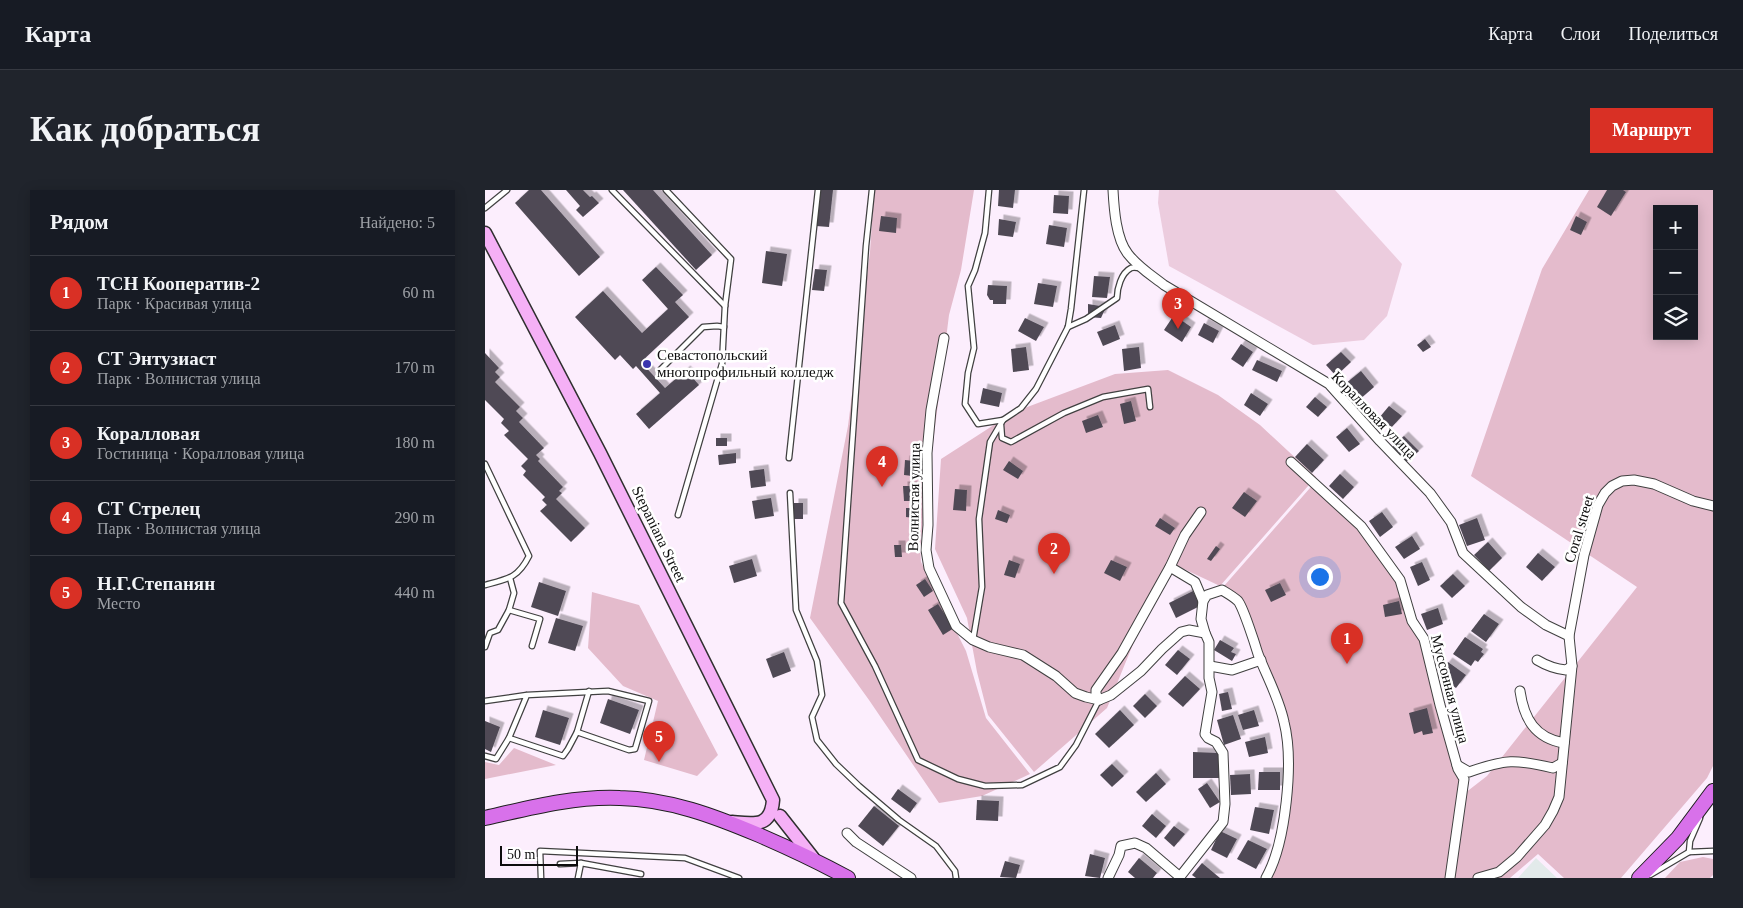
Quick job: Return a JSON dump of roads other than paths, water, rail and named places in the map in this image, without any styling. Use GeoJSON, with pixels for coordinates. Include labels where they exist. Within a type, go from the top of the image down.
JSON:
{"type":"FeatureCollection","features":[{"type":"Feature","properties":{"kind":"main road","name":"Stepaniana Street"},"geometry":{"type":"LineString","coordinates":[[486,236],[601,453],[773,800],[772,811],[765,820],[756,824],[730,822]]}},
{"type":"Feature","properties":{"kind":"main road"},"geometry":{"type":"LineString","coordinates":[[1639,878],[1678,838],[1711,794]]}},
{"type":"Feature","properties":{"kind":"main road"},"geometry":{"type":"LineString","coordinates":[[485,818],[572,800],[620,798],[670,804],[730,822],[813,858],[848,878]]}},
{"type":"Feature","properties":{"kind":"main road"},"geometry":{"type":"LineString","coordinates":[[778,843],[782,832],[780,816],[813,858]]}},
{"type":"Feature","properties":{"kind":"street","name":"Коралловая улица"},"geometry":{"type":"LineString","coordinates":[[1113,190],[1114,211],[1120,236],[1127,253],[1141,268],[1164,285],[1329,384],[1430,493],[1451,522],[1463,552],[1521,607],[1546,625],[1569,636]]}},
{"type":"Feature","properties":{"kind":"street","name":"Волнистая улица"},"geometry":{"type":"LineString","coordinates":[[944,338],[931,410],[927,452],[928,525],[926,550],[929,568],[957,626],[973,640],[989,647],[1023,655],[1056,676],[1075,693],[1086,698],[1099,700]]}},
{"type":"Feature","properties":{"kind":"street","name":"Муссонная улица"},"geometry":{"type":"LineString","coordinates":[[1291,462],[1361,526],[1400,580],[1412,621],[1424,639],[1457,765],[1464,780],[1450,878]]}},
{"type":"Feature","properties":{"kind":"street","name":"Coral street"},"geometry":{"type":"LineString","coordinates":[[1479,878],[1499,872],[1517,857],[1545,825],[1559,797],[1571,663],[1569,636],[1584,555],[1598,505],[1609,489],[1622,481],[1633,480],[1654,484],[1693,501],[1713,506]]}},
{"type":"Feature","properties":{"kind":"street"},"geometry":{"type":"LineString","coordinates":[[1201,512],[1185,535],[1170,568],[1122,653],[1096,690],[1099,700],[1111,695],[1141,671],[1181,632],[1189,630],[1205,633]]}},
{"type":"Feature","properties":{"kind":"street"},"geometry":{"type":"LineString","coordinates":[[1170,568],[1195,582],[1203,601]]}},
{"type":"Feature","properties":{"kind":"street"},"geometry":{"type":"LineString","coordinates":[[1108,878],[1119,856],[1121,846],[1135,843],[1146,848],[1180,877],[1223,822],[1225,804],[1223,753],[1216,742],[1205,734],[1212,692],[1209,678],[1209,642],[1201,619],[1203,601],[1207,595],[1222,590],[1238,601],[1276,694],[1285,722],[1289,754],[1287,782],[1278,844],[1266,878]]}},
{"type":"Feature","properties":{"kind":"street"},"geometry":{"type":"LineString","coordinates":[[1210,666],[1232,670],[1261,660]]}},
{"type":"Feature","properties":{"kind":"street"},"geometry":{"type":"LineString","coordinates":[[1537,660],[1550,668],[1559,670],[1566,670],[1571,663]]}},
{"type":"Feature","properties":{"kind":"street"},"geometry":{"type":"LineString","coordinates":[[1520,691],[1524,712],[1528,720],[1542,736],[1564,743]]}},
{"type":"Feature","properties":{"kind":"street"},"geometry":{"type":"LineString","coordinates":[[1457,765],[1469,772],[1501,762],[1527,762],[1553,768],[1562,763]]}},
{"type":"Feature","properties":{"kind":"street"},"geometry":{"type":"LineString","coordinates":[[847,833],[856,842],[911,878]]}},
{"type":"Feature","properties":{"kind":"lane"},"geometry":{"type":"LineString","coordinates":[[485,208],[507,190]]}},
{"type":"Feature","properties":{"kind":"lane"},"geometry":{"type":"LineString","coordinates":[[612,190],[725,306]]}},
{"type":"Feature","properties":{"kind":"lane"},"geometry":{"type":"LineString","coordinates":[[667,190],[731,259],[723,327],[722,364],[678,515]]}},
{"type":"Feature","properties":{"kind":"lane"},"geometry":{"type":"LineString","coordinates":[[789,458],[818,190]]}},
{"type":"Feature","properties":{"kind":"lane"},"geometry":{"type":"LineString","coordinates":[[872,190],[866,246],[841,603],[875,666],[917,760],[958,779],[985,786],[1023,785],[1060,767],[1076,744],[1099,700]]}},
{"type":"Feature","properties":{"kind":"lane"},"geometry":{"type":"LineString","coordinates":[[989,190],[985,233],[975,270],[968,286],[974,348],[965,404],[978,424],[1002,422]]}},
{"type":"Feature","properties":{"kind":"lane"},"geometry":{"type":"LineString","coordinates":[[973,640],[982,586],[979,519],[990,442],[1002,422],[1021,408],[1036,389],[1067,327],[1071,310],[1084,190]]}},
{"type":"Feature","properties":{"kind":"lane"},"geometry":{"type":"LineString","coordinates":[[1067,327],[1086,319],[1117,298],[1120,281],[1125,273],[1131,268],[1141,268]]}},
{"type":"Feature","properties":{"kind":"lane"},"geometry":{"type":"LineString","coordinates":[[660,370],[703,327],[723,327]]}},
{"type":"Feature","properties":{"kind":"lane"},"geometry":{"type":"LineString","coordinates":[[1002,422],[1002,438],[1011,442],[1064,412],[1103,397],[1148,389],[1150,407]]}},
{"type":"Feature","properties":{"kind":"lane"},"geometry":{"type":"LineString","coordinates":[[485,464],[529,556],[522,569],[510,578],[485,585]]}},
{"type":"Feature","properties":{"kind":"lane"},"geometry":{"type":"LineString","coordinates":[[790,493],[796,610],[817,661],[822,694],[812,717],[817,740],[836,764],[859,786],[899,820],[937,846],[955,872],[956,878]]}},
{"type":"Feature","properties":{"kind":"lane"},"geometry":{"type":"LineString","coordinates":[[485,647],[490,633],[498,630],[509,610],[514,592],[510,578]]}},
{"type":"Feature","properties":{"kind":"lane"},"geometry":{"type":"LineString","coordinates":[[509,610],[540,619],[532,646]]}},
{"type":"Feature","properties":{"kind":"lane"},"geometry":{"type":"LineString","coordinates":[[485,701],[527,695],[608,690],[649,701],[635,749],[629,750],[577,732]]}},
{"type":"Feature","properties":{"kind":"lane"},"geometry":{"type":"LineString","coordinates":[[509,738],[563,756],[569,749],[577,732],[589,691]]}},
{"type":"Feature","properties":{"kind":"lane"},"geometry":{"type":"LineString","coordinates":[[485,756],[496,759],[509,738],[527,695]]}},
{"type":"Feature","properties":{"kind":"lane"},"geometry":{"type":"LineString","coordinates":[[1689,852],[1690,841],[1711,794]]}},
{"type":"Feature","properties":{"kind":"lane"},"geometry":{"type":"LineString","coordinates":[[541,878],[540,851],[685,858],[739,878]]}},
{"type":"Feature","properties":{"kind":"lane"},"geometry":{"type":"LineString","coordinates":[[1644,878],[1689,852],[1713,851]]}},
{"type":"Feature","properties":{"kind":"lane"},"geometry":{"type":"LineString","coordinates":[[579,878],[581,863]]}},
{"type":"Feature","properties":{"kind":"lane"},"geometry":{"type":"LineString","coordinates":[[560,864],[581,863],[641,874]]}},
{"type":"Feature","properties":{"kind":"lane"},"geometry":{"type":"LineString","coordinates":[[629,878],[630,872]]}},
{"type":"Feature","properties":{"kind":"place","name":"Коралловая"},"geometry":{"type":"Point","coordinates":[1178,329]}},
{"type":"Feature","properties":{"kind":"place","name":"Севастопольский многопрофильный колледж"},"geometry":{"type":"Point","coordinates":[647,364]}},
{"type":"Feature","properties":{"kind":"place","name":"СТ Стрелец"},"geometry":{"type":"Point","coordinates":[882,487]}},
{"type":"Feature","properties":{"kind":"place","name":"СТ Энтузиаст"},"geometry":{"type":"Point","coordinates":[1054,574]}},
{"type":"Feature","properties":{"kind":"place","name":"ТСН Кооператив-2"},"geometry":{"type":"Point","coordinates":[1347,664]}},
{"type":"Feature","properties":{"kind":"place","name":"Н.Г.Степанян"},"geometry":{"type":"Point","coordinates":[659,762]}}]}
